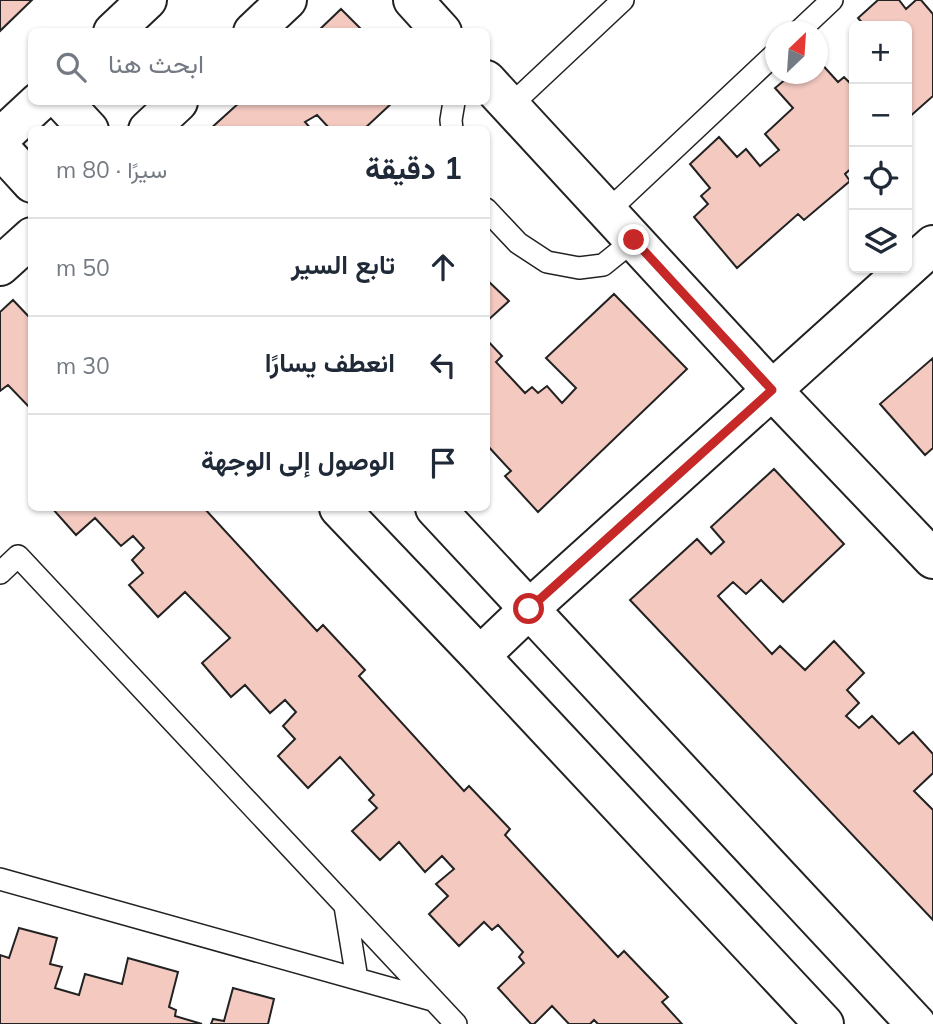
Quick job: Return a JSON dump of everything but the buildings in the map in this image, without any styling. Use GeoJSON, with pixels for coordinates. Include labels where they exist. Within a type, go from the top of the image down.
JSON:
{"type":"FeatureCollection","features":[{"type":"Feature","properties":{"kind":"street"},"geometry":{"type":"LineString","coordinates":[[117,28],[147,0]]}},
{"type":"Feature","properties":{"kind":"street"},"geometry":{"type":"LineString","coordinates":[[257,28],[287,0]]}},
{"type":"Feature","properties":{"kind":"street"},"geometry":{"type":"LineString","coordinates":[[413,0],[438,28]]}},
{"type":"Feature","properties":{"kind":"street"},"geometry":{"type":"LineString","coordinates":[[498,93],[772,390],[933,559]]}},
{"type":"Feature","properties":{"kind":"street"},"geometry":{"type":"LineString","coordinates":[[0,138],[36,105]]}},
{"type":"Feature","properties":{"kind":"street"},"geometry":{"type":"LineString","coordinates":[[66,105],[85,126]]}},
{"type":"Feature","properties":{"kind":"street"},"geometry":{"type":"LineString","coordinates":[[152,126],[175,105]]}},
{"type":"Feature","properties":{"kind":"street"},"geometry":{"type":"LineString","coordinates":[[0,148],[28,179]]}},
{"type":"Feature","properties":{"kind":"street"},"geometry":{"type":"LineString","coordinates":[[0,266],[28,241]]}},
{"type":"Feature","properties":{"kind":"street"},"geometry":{"type":"LineString","coordinates":[[480,656],[933,245]]}},
{"type":"Feature","properties":{"kind":"street"},"geometry":{"type":"LineString","coordinates":[[342,511],[824,1024]]}},
{"type":"Feature","properties":{"kind":"street"},"geometry":{"type":"LineString","coordinates":[[438,511],[916,1024]]}},
{"type":"Feature","properties":{"kind":"lane"},"geometry":{"type":"LineString","coordinates":[[498,93],[623,0]]}},
{"type":"Feature","properties":{"kind":"lane"},"geometry":{"type":"LineString","coordinates":[[810,21],[832,0]]}},
{"type":"Feature","properties":{"kind":"lane"},"geometry":{"type":"LineString","coordinates":[[608,211],[765,62]]}},
{"type":"Feature","properties":{"kind":"lane"},"geometry":{"type":"LineString","coordinates":[[452,126],[454,105]]}},
{"type":"Feature","properties":{"kind":"lane"},"geometry":{"type":"LineString","coordinates":[[490,213],[517,243],[547,262],[579,268],[603,265],[634,240]]}},
{"type":"Feature","properties":{"kind":"lane"},"geometry":{"type":"LineString","coordinates":[[0,573],[18,556],[456,1024]]}},
{"type":"Feature","properties":{"kind":"lane"},"geometry":{"type":"LineString","coordinates":[[0,879],[434,1000]]}},
{"type":"Feature","properties":{"kind":"lane"},"geometry":{"type":"LineString","coordinates":[[345,906],[358,979]]}},
{"type":"Feature","properties":{"kind":"route"},"geometry":{"type":"LineString","coordinates":[[529,609],[772,390],[634,240]]}}]}
